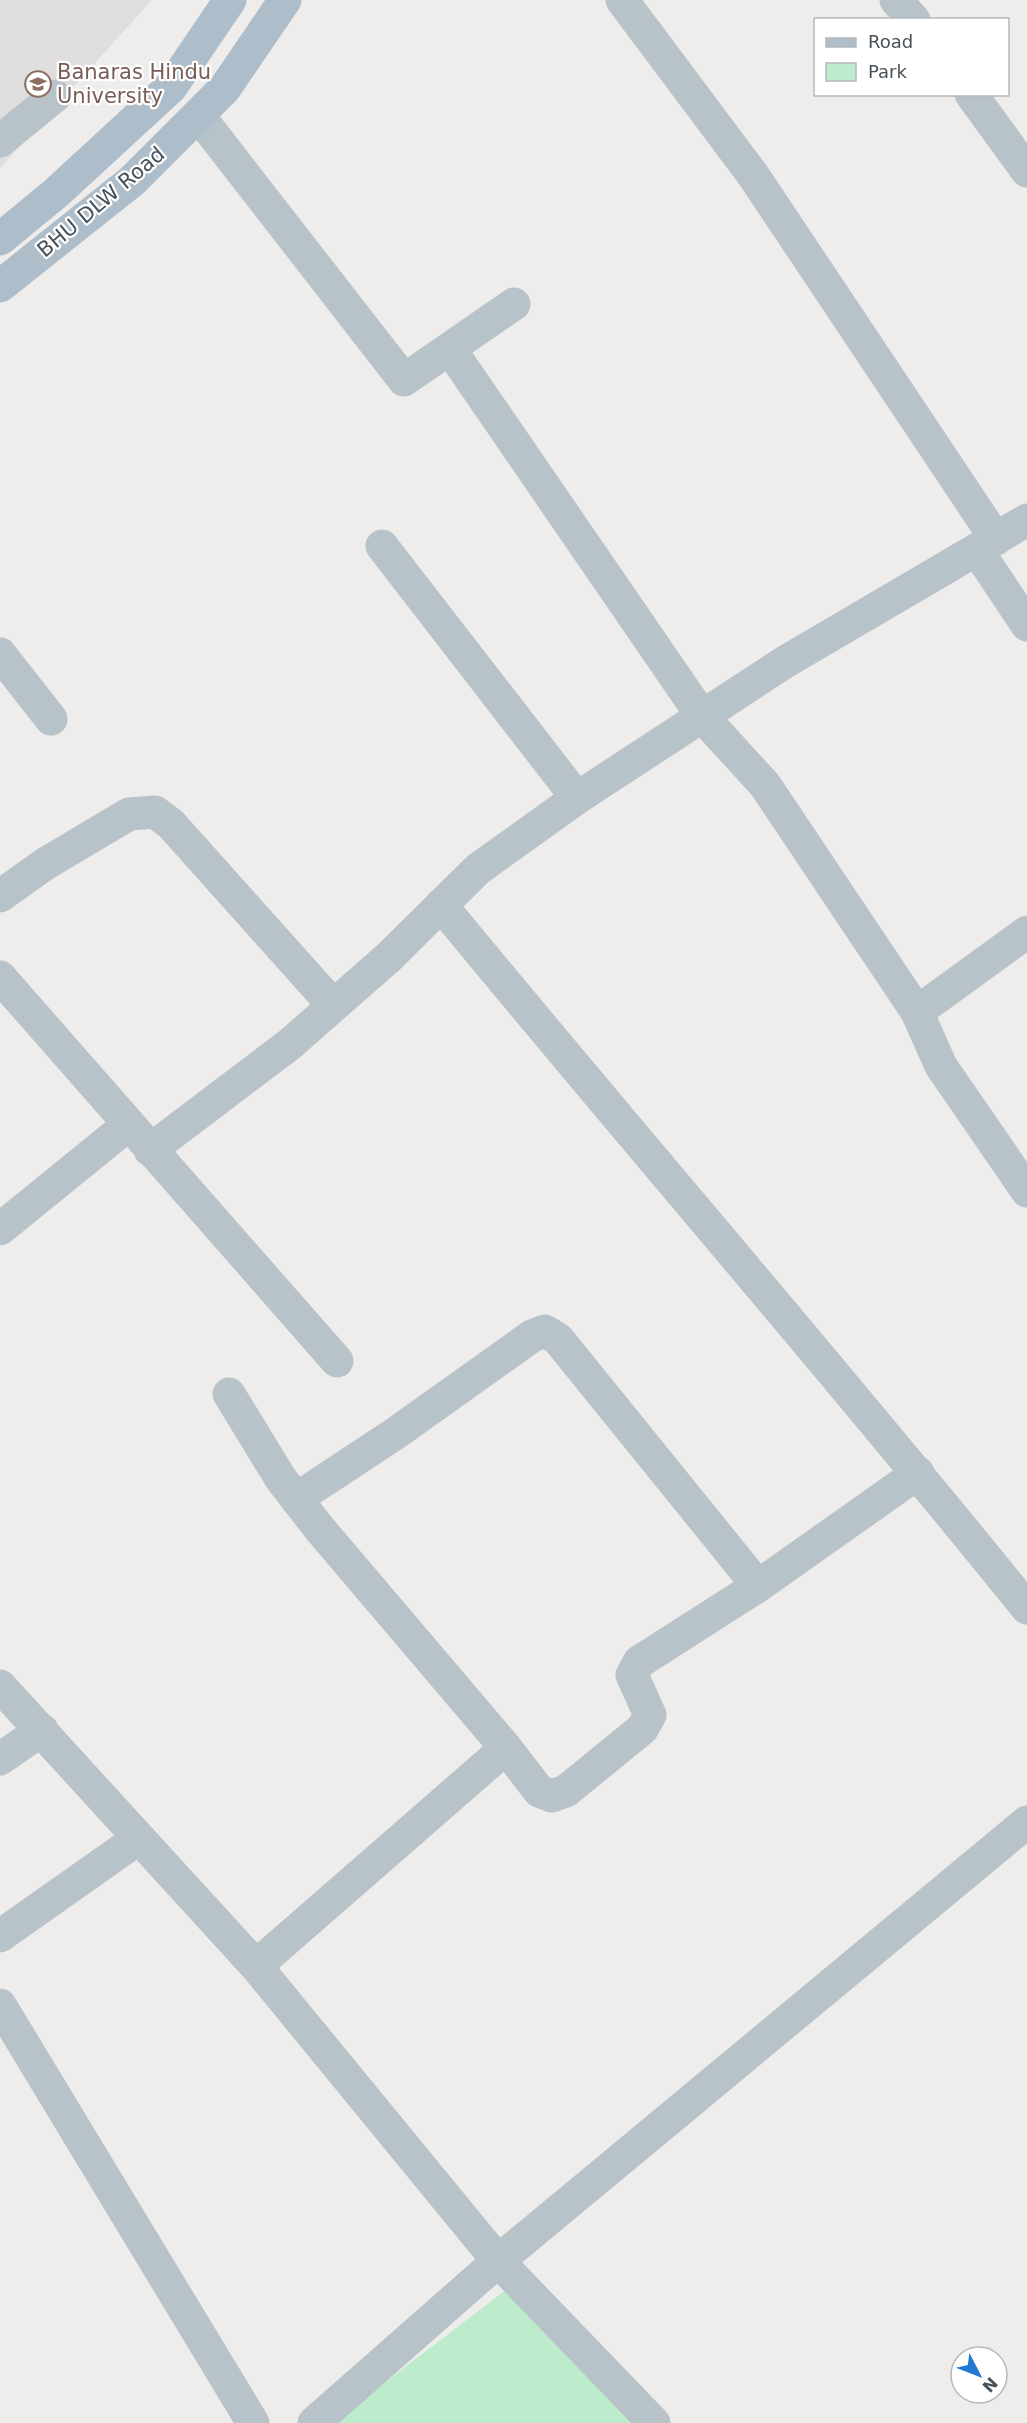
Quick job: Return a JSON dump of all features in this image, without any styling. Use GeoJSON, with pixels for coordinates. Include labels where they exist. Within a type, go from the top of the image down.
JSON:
{"type":"FeatureCollection","features":[{"type":"Feature","properties":{"kind":"main road","name":"BHU DLW Road"},"geometry":{"type":"LineString","coordinates":[[0,239],[56,193],[171,87],[230,0]]}},
{"type":"Feature","properties":{"kind":"main road","name":"BHU DLW Road"},"geometry":{"type":"LineString","coordinates":[[0,286],[132,181],[225,88],[285,0]]}},
{"type":"Feature","properties":{"kind":"street"},"geometry":{"type":"LineString","coordinates":[[622,0],[753,175],[986,545],[1027,625]]}},
{"type":"Feature","properties":{"kind":"street"},"geometry":{"type":"LineString","coordinates":[[896,0],[912,18]]}},
{"type":"Feature","properties":{"kind":"street"},"geometry":{"type":"LineString","coordinates":[[0,141],[55,96]]}},
{"type":"Feature","properties":{"kind":"street"},"geometry":{"type":"LineString","coordinates":[[972,96],[1027,171]]}},
{"type":"Feature","properties":{"kind":"street"},"geometry":{"type":"LineString","coordinates":[[198,115],[404,380],[514,304]]}},
{"type":"Feature","properties":{"kind":"street"},"geometry":{"type":"LineString","coordinates":[[450,349],[702,716],[765,785],[918,1012],[941,1066],[1027,1191]]}},
{"type":"Feature","properties":{"kind":"street"},"geometry":{"type":"LineString","coordinates":[[150,1150],[290,1044],[389,957],[478,869],[577,798],[785,662],[1027,520]]}},
{"type":"Feature","properties":{"kind":"street"},"geometry":{"type":"LineString","coordinates":[[382,546],[577,798]]}},
{"type":"Feature","properties":{"kind":"street"},"geometry":{"type":"LineString","coordinates":[[0,654],[51,719]]}},
{"type":"Feature","properties":{"kind":"street"},"geometry":{"type":"LineString","coordinates":[[0,896],[45,864],[129,814],[155,812],[171,824],[333,1005]]}},
{"type":"Feature","properties":{"kind":"street"},"geometry":{"type":"LineString","coordinates":[[441,905],[604,1102],[691,1202],[918,1473],[1027,1608]]}},
{"type":"Feature","properties":{"kind":"street"},"geometry":{"type":"LineString","coordinates":[[918,1012],[1027,932]]}},
{"type":"Feature","properties":{"kind":"street"},"geometry":{"type":"LineString","coordinates":[[0,977],[337,1361]]}},
{"type":"Feature","properties":{"kind":"street"},"geometry":{"type":"LineString","coordinates":[[0,1229],[128,1125]]}},
{"type":"Feature","properties":{"kind":"street"},"geometry":{"type":"LineString","coordinates":[[296,1499],[396,1433],[532,1336],[545,1331],[558,1339],[758,1586]]}},
{"type":"Feature","properties":{"kind":"street"},"geometry":{"type":"LineString","coordinates":[[229,1394],[281,1479],[296,1499],[506,1748],[539,1791],[552,1796],[566,1791],[642,1729],[650,1715],[632,1675],[639,1662],[758,1586],[918,1473]]}},
{"type":"Feature","properties":{"kind":"street"},"geometry":{"type":"LineString","coordinates":[[0,1686],[256,1966],[498,2261],[654,2423]]}},
{"type":"Feature","properties":{"kind":"street"},"geometry":{"type":"LineString","coordinates":[[0,1759],[42,1730]]}},
{"type":"Feature","properties":{"kind":"street"},"geometry":{"type":"LineString","coordinates":[[256,1966],[506,1748]]}},
{"type":"Feature","properties":{"kind":"street"},"geometry":{"type":"LineString","coordinates":[[314,2423],[498,2261],[1027,1822]]}},
{"type":"Feature","properties":{"kind":"street"},"geometry":{"type":"LineString","coordinates":[[0,1936],[139,1838]]}},
{"type":"Feature","properties":{"kind":"street"},"geometry":{"type":"LineString","coordinates":[[0,2005],[253,2423]]}},
{"type":"Feature","properties":{"kind":"shaded area","name":"Banaras Hindu University"},"geometry":{"type":"Polygon","coordinates":[[[0,0],[152,0],[0,168],[0,0]]]}},
{"type":"Feature","properties":{"kind":"green space"},"geometry":{"type":"Polygon","coordinates":[[[520,2279],[662,2423],[332,2423],[520,2279]]]}},
{"type":"Feature","properties":{"kind":"place","name":"Banaras Hindu University"},"geometry":{"type":"Point","coordinates":[38,84]}}]}
